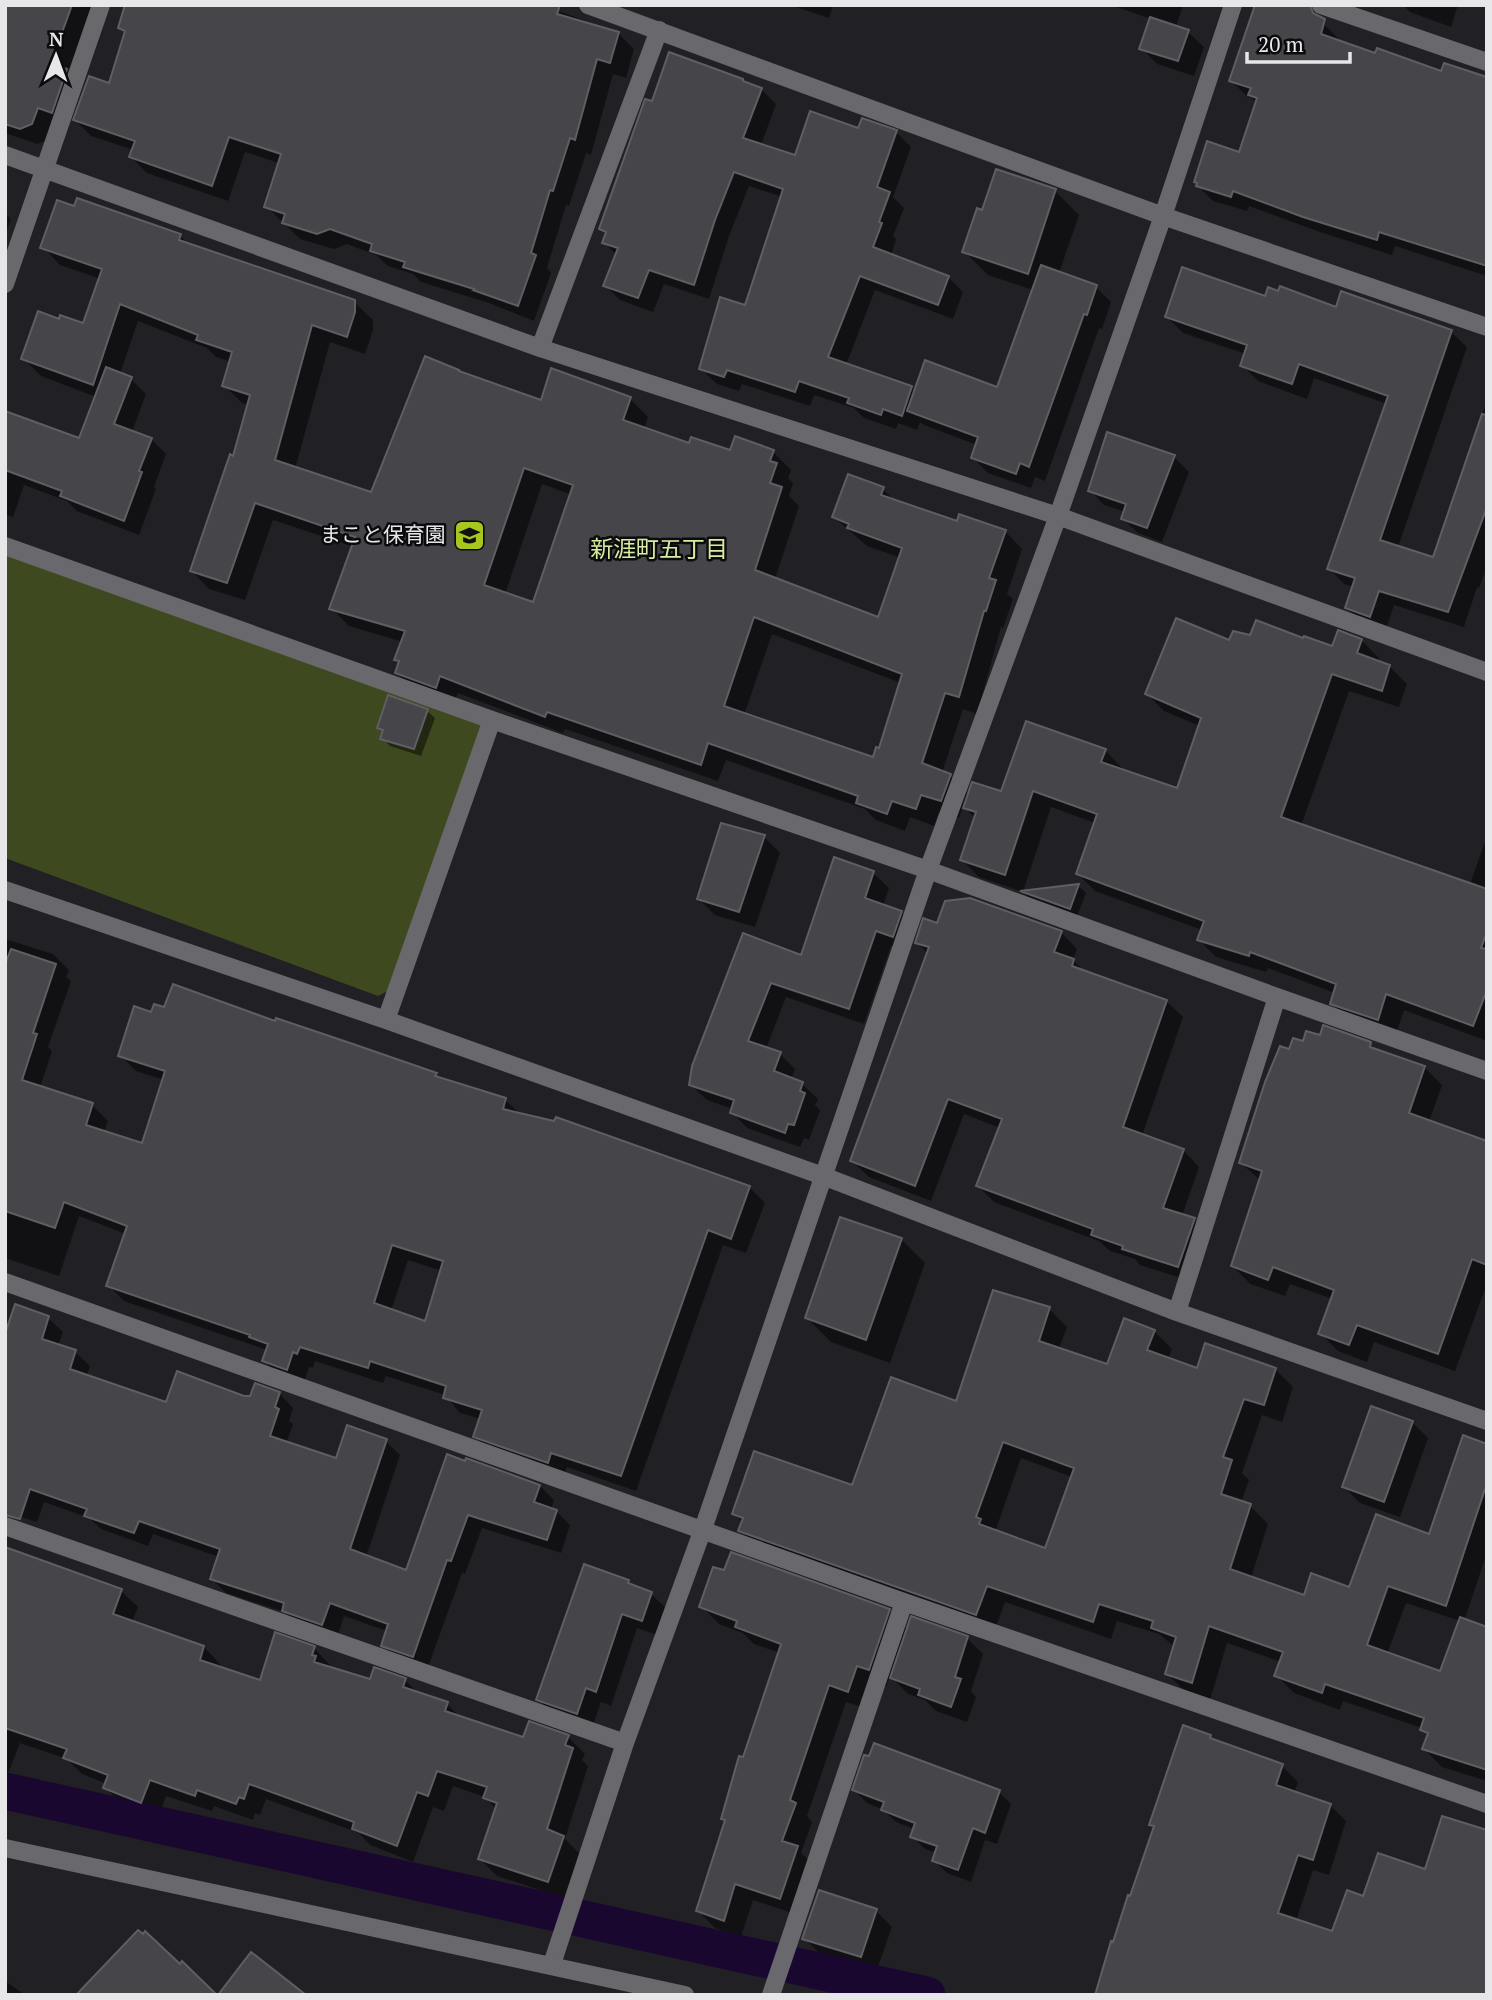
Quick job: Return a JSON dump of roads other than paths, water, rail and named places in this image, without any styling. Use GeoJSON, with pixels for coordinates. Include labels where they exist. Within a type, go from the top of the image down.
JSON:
{"type":"FeatureCollection","features":[{"type":"Feature","properties":{"kind":"street"},"geometry":{"type":"LineString","coordinates":[[5,284],[101,5]]}},
{"type":"Feature","properties":{"kind":"street"},"geometry":{"type":"LineString","coordinates":[[588,5],[1163,216],[1487,327]]}},
{"type":"Feature","properties":{"kind":"street"},"geometry":{"type":"LineString","coordinates":[[552,1965],[625,1744],[703,1530],[928,870],[1058,516],[1163,216],[1233,5]]}},
{"type":"Feature","properties":{"kind":"street"},"geometry":{"type":"LineString","coordinates":[[1321,5],[1487,62]]}},
{"type":"Feature","properties":{"kind":"street"},"geometry":{"type":"LineString","coordinates":[[540,348],[659,30]]}},
{"type":"Feature","properties":{"kind":"street"},"geometry":{"type":"LineString","coordinates":[[5,155],[540,348],[1058,516],[1487,672]]}},
{"type":"Feature","properties":{"kind":"street"},"geometry":{"type":"LineString","coordinates":[[5,546],[492,720],[928,870],[1277,998],[1487,1071]]}},
{"type":"Feature","properties":{"kind":"street"},"geometry":{"type":"LineString","coordinates":[[386,1020],[492,720]]}},
{"type":"Feature","properties":{"kind":"street"},"geometry":{"type":"LineString","coordinates":[[5,890],[386,1020],[823,1176],[1177,1312],[1487,1422]]}},
{"type":"Feature","properties":{"kind":"street"},"geometry":{"type":"LineString","coordinates":[[1177,1312],[1277,998]]}},
{"type":"Feature","properties":{"kind":"street"},"geometry":{"type":"LineString","coordinates":[[5,1282],[904,1602],[1487,1804]]}},
{"type":"Feature","properties":{"kind":"street"},"geometry":{"type":"LineString","coordinates":[[5,1526],[625,1744]]}},
{"type":"Feature","properties":{"kind":"street"},"geometry":{"type":"LineString","coordinates":[[771,1995],[904,1602]]}},
{"type":"Feature","properties":{"kind":"street"},"geometry":{"type":"LineString","coordinates":[[5,1849],[685,1995]]}},
{"type":"Feature","properties":{"kind":"waterway"},"geometry":{"type":"LineString","coordinates":[[5,1791],[927,1995]]}},
{"type":"Feature","properties":{"kind":"place","name":"まこと保育園"},"geometry":{"type":"Point","coordinates":[469,535]}},
{"type":"Feature","properties":{"kind":"district","name":"新涯町五丁目"},"geometry":{"type":"Point","coordinates":[659,549]}}]}
